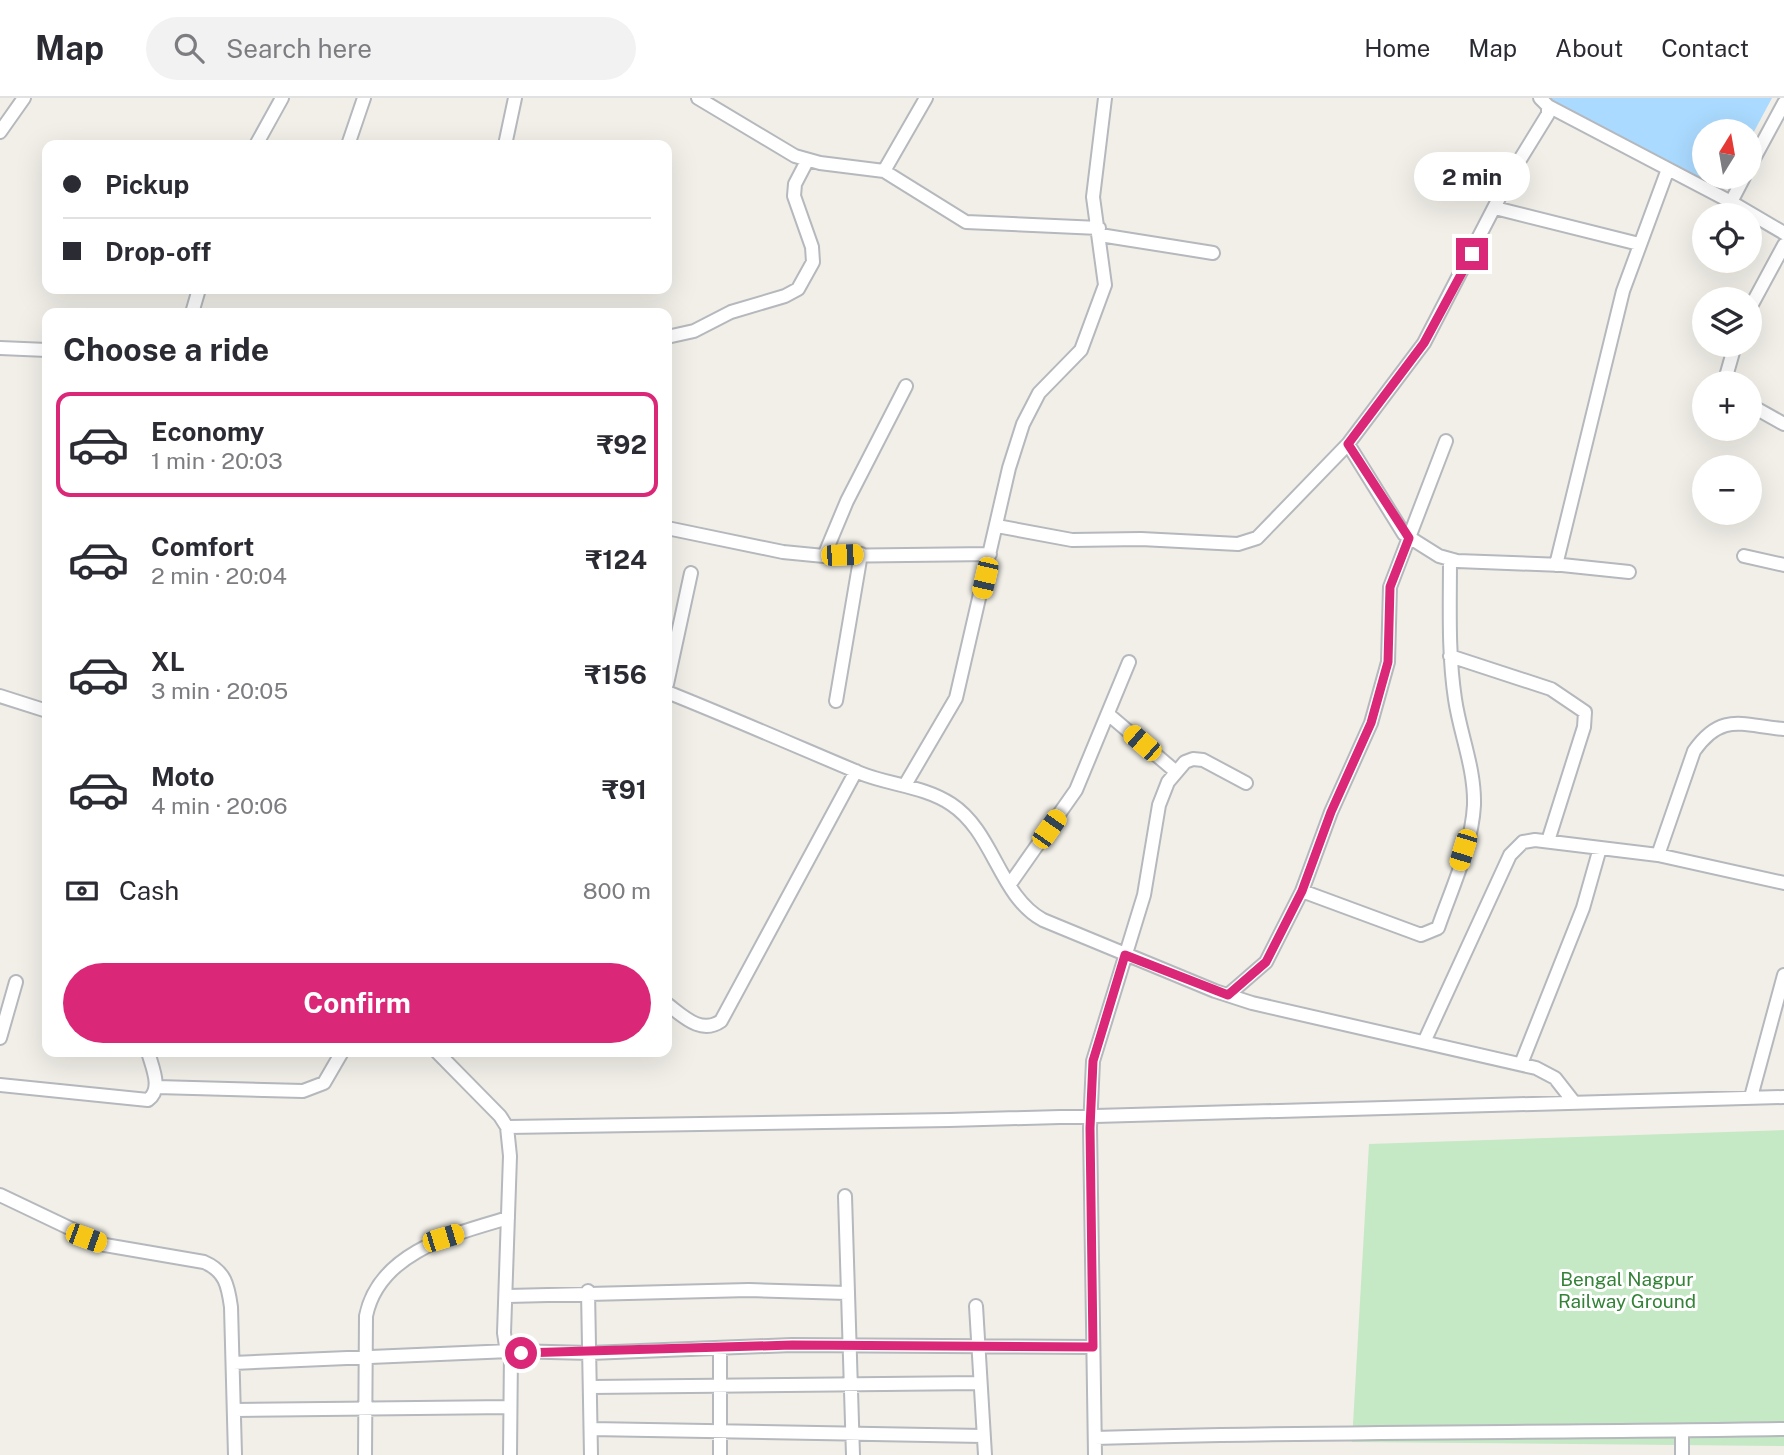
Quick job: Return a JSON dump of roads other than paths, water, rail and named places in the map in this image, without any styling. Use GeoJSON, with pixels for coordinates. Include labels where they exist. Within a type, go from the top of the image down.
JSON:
{"type":"FeatureCollection","features":[{"type":"Feature","properties":{"kind":"street"},"geometry":{"type":"LineString","coordinates":[[0,132],[24,98]]}},
{"type":"Feature","properties":{"kind":"street"},"geometry":{"type":"LineString","coordinates":[[259,140],[282,98]]}},
{"type":"Feature","properties":{"kind":"street"},"geometry":{"type":"LineString","coordinates":[[350,140],[364,98]]}},
{"type":"Feature","properties":{"kind":"street"},"geometry":{"type":"LineString","coordinates":[[506,140],[515,98]]}},
{"type":"Feature","properties":{"kind":"street"},"geometry":{"type":"LineString","coordinates":[[698,98],[807,161],[884,171],[966,222],[1099,232],[1213,253]]}},
{"type":"Feature","properties":{"kind":"street"},"geometry":{"type":"LineString","coordinates":[[884,171],[926,98]]}},
{"type":"Feature","properties":{"kind":"street"},"geometry":{"type":"LineString","coordinates":[[905,785],[956,698],[1009,468],[1028,411],[1039,393],[1075,358],[1089,333],[1105,285],[1093,197],[1105,98]]}},
{"type":"Feature","properties":{"kind":"street"},"geometry":{"type":"LineString","coordinates":[[997,526],[1072,540],[1141,539],[1238,544],[1264,532],[1348,444],[1424,343],[1548,114],[1544,102]]}},
{"type":"Feature","properties":{"kind":"street"},"geometry":{"type":"LineString","coordinates":[[1544,102],[1784,233]]}},
{"type":"Feature","properties":{"kind":"street"},"geometry":{"type":"LineString","coordinates":[[1762,144],[1784,103]]}},
{"type":"Feature","properties":{"kind":"street"},"geometry":{"type":"LineString","coordinates":[[672,336],[694,331],[731,312],[798,289],[813,262],[812,247],[794,195],[795,184],[807,161]]}},
{"type":"Feature","properties":{"kind":"street"},"geometry":{"type":"LineString","coordinates":[[1556,565],[1623,292],[1668,169]]}},
{"type":"Feature","properties":{"kind":"street"},"geometry":{"type":"LineString","coordinates":[[1731,202],[1738,189]]}},
{"type":"Feature","properties":{"kind":"street"},"geometry":{"type":"LineString","coordinates":[[1495,208],[1639,244]]}},
{"type":"Feature","properties":{"kind":"street"},"geometry":{"type":"LineString","coordinates":[[1761,287],[1784,245]]}},
{"type":"Feature","properties":{"kind":"street"},"geometry":{"type":"LineString","coordinates":[[0,348],[42,350]]}},
{"type":"Feature","properties":{"kind":"street"},"geometry":{"type":"LineString","coordinates":[[824,555],[847,501],[906,387]]}},
{"type":"Feature","properties":{"kind":"street"},"geometry":{"type":"LineString","coordinates":[[1762,412],[1784,424]]}},
{"type":"Feature","properties":{"kind":"street"},"geometry":{"type":"LineString","coordinates":[[1228,995],[1266,962],[1302,891],[1331,812],[1371,723],[1388,662],[1390,587],[1446,440]]}},
{"type":"Feature","properties":{"kind":"street"},"geometry":{"type":"LineString","coordinates":[[1348,444],[1409,538],[1450,559],[1629,572]]}},
{"type":"Feature","properties":{"kind":"street"},"geometry":{"type":"LineString","coordinates":[[672,529],[783,552],[824,555],[990,554]]}},
{"type":"Feature","properties":{"kind":"street"},"geometry":{"type":"LineString","coordinates":[[836,701],[861,554]]}},
{"type":"Feature","properties":{"kind":"street"},"geometry":{"type":"LineString","coordinates":[[1744,556],[1784,565]]}},
{"type":"Feature","properties":{"kind":"street"},"geometry":{"type":"LineString","coordinates":[[1302,891],[1421,935],[1438,929],[1470,830],[1474,806],[1473,782],[1455,702],[1450,656],[1450,559]]}},
{"type":"Feature","properties":{"kind":"street"},"geometry":{"type":"LineString","coordinates":[[672,661],[691,573]]}},
{"type":"Feature","properties":{"kind":"street"},"geometry":{"type":"LineString","coordinates":[[1450,656],[1551,689],[1585,712],[1584,727],[1548,841]]}},
{"type":"Feature","properties":{"kind":"street"},"geometry":{"type":"LineString","coordinates":[[1010,884],[1076,790],[1129,663]]}},
{"type":"Feature","properties":{"kind":"street"},"geometry":{"type":"LineString","coordinates":[[672,694],[790,741],[856,771],[905,785],[951,804],[967,817],[1030,913],[1125,955],[1228,995],[1306,1016],[1425,1040],[1547,1072],[1573,1101]]}},
{"type":"Feature","properties":{"kind":"street"},"geometry":{"type":"LineString","coordinates":[[0,696],[42,709]]}},
{"type":"Feature","properties":{"kind":"street"},"geometry":{"type":"LineString","coordinates":[[1108,714],[1175,771]]}},
{"type":"Feature","properties":{"kind":"street"},"geometry":{"type":"LineString","coordinates":[[1658,855],[1694,751],[1702,740],[1722,724],[1732,722],[1784,729]]}},
{"type":"Feature","properties":{"kind":"street"},"geometry":{"type":"LineString","coordinates":[[1096,1455],[1091,1116],[1093,1061],[1144,895],[1159,804],[1175,771],[1185,762],[1203,760],[1246,783]]}},
{"type":"Feature","properties":{"kind":"street"},"geometry":{"type":"LineString","coordinates":[[672,1007],[702,1027],[712,1027],[721,1021],[856,771]]}},
{"type":"Feature","properties":{"kind":"street"},"geometry":{"type":"LineString","coordinates":[[1425,1040],[1510,855],[1523,842],[1548,841],[1658,855],[1784,883]]}},
{"type":"Feature","properties":{"kind":"street"},"geometry":{"type":"LineString","coordinates":[[1521,1064],[1583,908],[1600,848]]}},
{"type":"Feature","properties":{"kind":"street"},"geometry":{"type":"LineString","coordinates":[[1751,1097],[1784,975]]}},
{"type":"Feature","properties":{"kind":"street"},"geometry":{"type":"LineString","coordinates":[[0,1038],[16,982]]}},
{"type":"Feature","properties":{"kind":"street"},"geometry":{"type":"LineString","coordinates":[[0,1085],[148,1100],[157,1087],[149,1057]]}},
{"type":"Feature","properties":{"kind":"street"},"geometry":{"type":"LineString","coordinates":[[157,1087],[303,1091],[324,1083],[339,1057]]}},
{"type":"Feature","properties":{"kind":"street"},"geometry":{"type":"LineString","coordinates":[[442,1057],[500,1116],[507,1127],[510,1156],[506,1346],[511,1351],[510,1455]]}},
{"type":"Feature","properties":{"kind":"street"},"geometry":{"type":"LineString","coordinates":[[507,1127],[1091,1116],[1784,1097]]}},
{"type":"Feature","properties":{"kind":"street"},"geometry":{"type":"LineString","coordinates":[[0,1195],[104,1245],[204,1262],[215,1267],[228,1285],[235,1455]]}},
{"type":"Feature","properties":{"kind":"street"},"geometry":{"type":"LineString","coordinates":[[845,1196],[853,1455]]}},
{"type":"Feature","properties":{"kind":"street"},"geometry":{"type":"LineString","coordinates":[[365,1455],[370,1299],[381,1282],[408,1257],[443,1238],[508,1218]]}},
{"type":"Feature","properties":{"kind":"street"},"geometry":{"type":"LineString","coordinates":[[506,1296],[588,1291],[847,1293]]}},
{"type":"Feature","properties":{"kind":"street"},"geometry":{"type":"LineString","coordinates":[[588,1291],[591,1455]]}},
{"type":"Feature","properties":{"kind":"street"},"geometry":{"type":"LineString","coordinates":[[976,1306],[985,1455]]}},
{"type":"Feature","properties":{"kind":"street"},"geometry":{"type":"LineString","coordinates":[[233,1363],[511,1351],[590,1353],[849,1345],[1093,1347]]}},
{"type":"Feature","properties":{"kind":"street"},"geometry":{"type":"LineString","coordinates":[[720,1348],[720,1455]]}},
{"type":"Feature","properties":{"kind":"street"},"geometry":{"type":"LineString","coordinates":[[590,1387],[851,1387],[979,1383]]}},
{"type":"Feature","properties":{"kind":"street"},"geometry":{"type":"LineString","coordinates":[[234,1410],[510,1407]]}},
{"type":"Feature","properties":{"kind":"street"},"geometry":{"type":"LineString","coordinates":[[591,1429],[720,1430],[852,1436],[983,1436]]}},
{"type":"Feature","properties":{"kind":"street"},"geometry":{"type":"LineString","coordinates":[[1095,1438],[1290,1432],[1509,1434],[1784,1429]]}},
{"type":"Feature","properties":{"kind":"street"},"geometry":{"type":"LineString","coordinates":[[1682,1431],[1682,1455]]}},
{"type":"Feature","properties":{"kind":"water"},"geometry":{"type":"Polygon","coordinates":[[[1547,98],[1772,98],[1761,119],[1692,119],[1692,180],[1547,98]]]}},
{"type":"Feature","properties":{"kind":"park label","name":"Bengal Nagpur Railway Ground"},"geometry":{"type":"Point","coordinates":[1627,1290]}}]}
